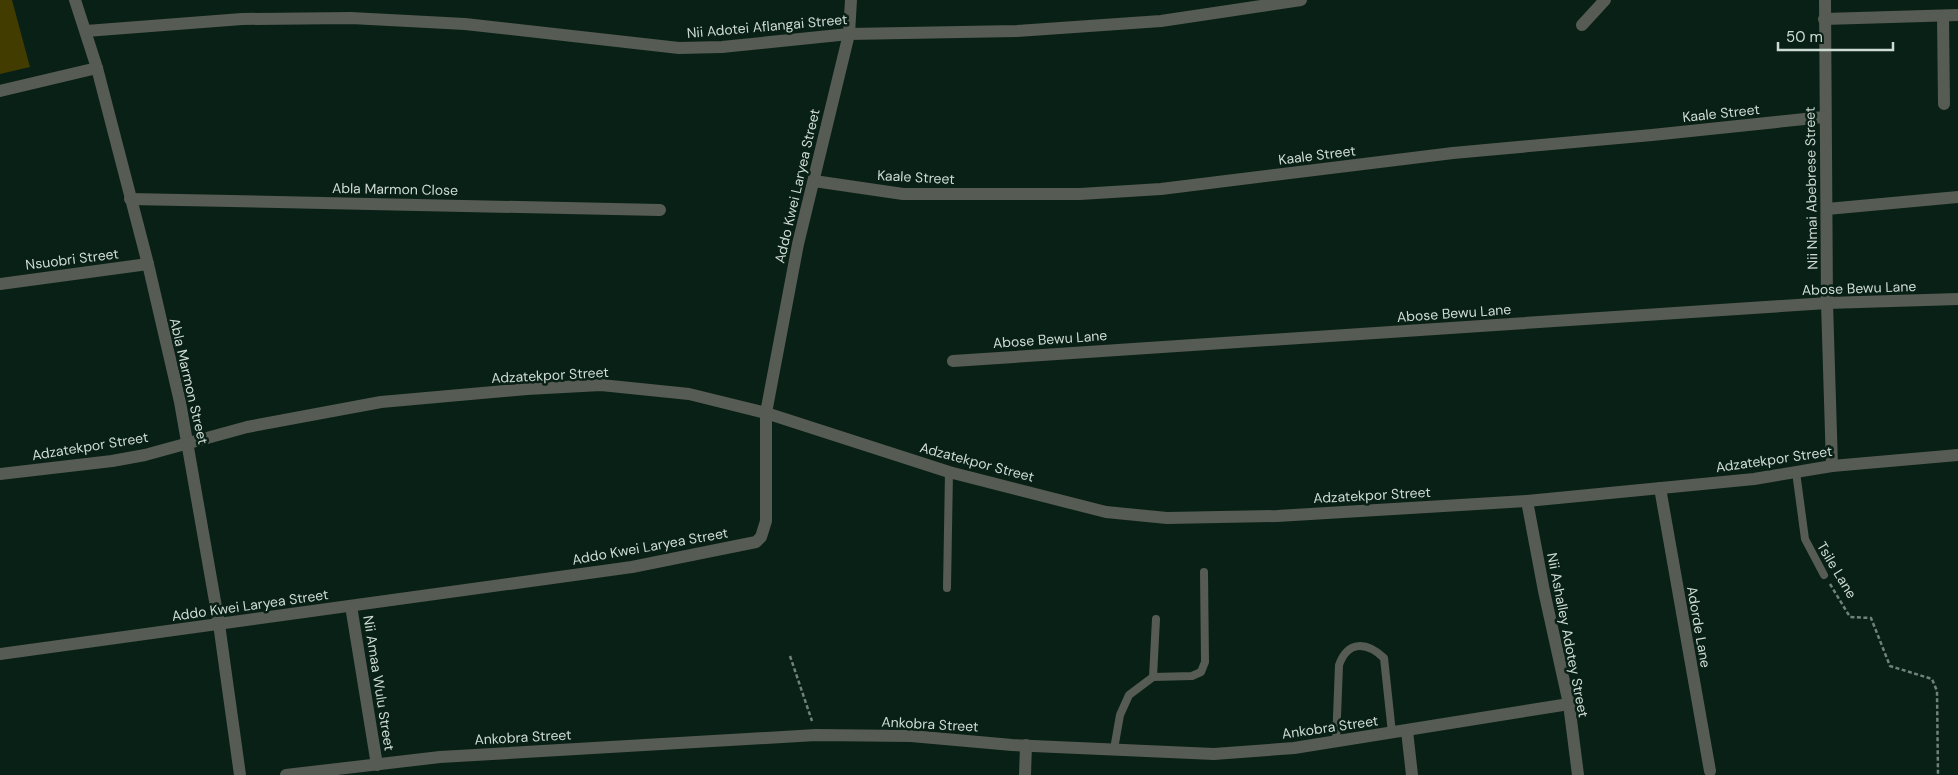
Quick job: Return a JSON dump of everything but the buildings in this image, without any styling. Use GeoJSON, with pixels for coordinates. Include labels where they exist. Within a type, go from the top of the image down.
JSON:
{"type":"FeatureCollection","features":[{"type":"Feature","properties":{"kind":"street","name":"Abla Marmon Street"},"geometry":{"type":"LineString","coordinates":[[75,0],[97,68],[148,264],[188,442],[219,624],[240,775]]}},
{"type":"Feature","properties":{"kind":"street","name":"Addo Kwei Laryea Street"},"geometry":{"type":"LineString","coordinates":[[0,654],[632,567],[756,542],[761,538],[766,521],[766,414],[798,244],[849,34],[851,0]]}},
{"type":"Feature","properties":{"kind":"street","name":"Nii Adotei Aflangai Street"},"geometry":{"type":"LineString","coordinates":[[86,31],[242,18],[351,18],[465,24],[679,48],[722,47],[849,34],[1017,31],[1151,21],[1301,0]]}},
{"type":"Feature","properties":{"kind":"street"},"geometry":{"type":"LineString","coordinates":[[1582,25],[1605,0]]}},
{"type":"Feature","properties":{"kind":"street","name":"Nii Nmai Abebrese Street"},"geometry":{"type":"LineString","coordinates":[[1825,0],[1824,117],[1832,466]]}},
{"type":"Feature","properties":{"kind":"street"},"geometry":{"type":"LineString","coordinates":[[1824,19],[1958,15]]}},
{"type":"Feature","properties":{"kind":"street"},"geometry":{"type":"LineString","coordinates":[[1943,16],[1944,104]]}},
{"type":"Feature","properties":{"kind":"street"},"geometry":{"type":"LineString","coordinates":[[0,91],[97,68]]}},
{"type":"Feature","properties":{"kind":"street","name":"Kaale Street"},"geometry":{"type":"LineString","coordinates":[[814,181],[902,194],[1080,194],[1161,189],[1453,153],[1824,117]]}},
{"type":"Feature","properties":{"kind":"street"},"geometry":{"type":"LineString","coordinates":[[1827,209],[1958,197]]}},
{"type":"Feature","properties":{"kind":"street","name":"Abla Marmon Close"},"geometry":{"type":"LineString","coordinates":[[130,199],[660,210]]}},
{"type":"Feature","properties":{"kind":"street","name":"Nsuobri Street"},"geometry":{"type":"LineString","coordinates":[[0,284],[148,264]]}},
{"type":"Feature","properties":{"kind":"street","name":"Abose Bewu Lane"},"geometry":{"type":"LineString","coordinates":[[953,360],[1827,303],[1958,299]]}},
{"type":"Feature","properties":{"kind":"street","name":"Adzatekpor Street"},"geometry":{"type":"LineString","coordinates":[[0,474],[112,461],[145,455],[246,427],[382,402],[592,385],[689,394],[766,414],[949,472],[1106,512],[1167,518],[1277,516],[1527,501],[1754,479],[1832,466],[1958,455]]}},
{"type":"Feature","properties":{"kind":"street","name":"Adorde Lane"},"geometry":{"type":"LineString","coordinates":[[1660,488],[1710,771]]}},
{"type":"Feature","properties":{"kind":"street","name":"Nii Ashalley Adotey Street"},"geometry":{"type":"LineString","coordinates":[[1527,501],[1544,591],[1569,704],[1578,775]]}},
{"type":"Feature","properties":{"kind":"street","name":"Nii Amaa Wulu Street"},"geometry":{"type":"LineString","coordinates":[[351,606],[377,765]]}},
{"type":"Feature","properties":{"kind":"street","name":"Ankobra Street"},"geometry":{"type":"LineString","coordinates":[[286,775],[440,758],[816,735],[911,736],[1026,745],[1214,754],[1294,748],[1569,704]]}},
{"type":"Feature","properties":{"kind":"street"},"geometry":{"type":"LineString","coordinates":[[1408,730],[1412,775]]}},
{"type":"Feature","properties":{"kind":"street"},"geometry":{"type":"LineString","coordinates":[[1025,775],[1026,745]]}},
{"type":"Feature","properties":{"kind":"lane"},"geometry":{"type":"LineString","coordinates":[[947,588],[949,472]]}},
{"type":"Feature","properties":{"kind":"lane","name":"Tsile Lane"},"geometry":{"type":"LineString","coordinates":[[1796,472],[1805,539],[1824,575]]}},
{"type":"Feature","properties":{"kind":"lane"},"geometry":{"type":"LineString","coordinates":[[1114,749],[1120,715],[1129,695],[1152,677],[1192,676],[1200,672],[1205,662],[1204,572]]}},
{"type":"Feature","properties":{"kind":"lane"},"geometry":{"type":"LineString","coordinates":[[1152,677],[1156,619]]}},
{"type":"Feature","properties":{"kind":"lane"},"geometry":{"type":"LineString","coordinates":[[1336,742],[1339,665],[1343,655],[1350,649],[1362,646],[1374,648],[1384,658],[1392,733]]}},
{"type":"Feature","properties":{"kind":"path","name":"Tsile Lane"},"geometry":{"type":"LineString","coordinates":[[1824,575],[1850,617],[1871,618],[1890,666],[1932,679],[1937,691],[1938,775]]}},
{"type":"Feature","properties":{"kind":"path"},"geometry":{"type":"LineString","coordinates":[[790,656],[816,735]]}},
{"type":"Feature","properties":{"kind":"shaded area"},"geometry":{"type":"Polygon","coordinates":[[[0,0],[12,0],[30,67],[0,74],[0,0]]]}}]}
